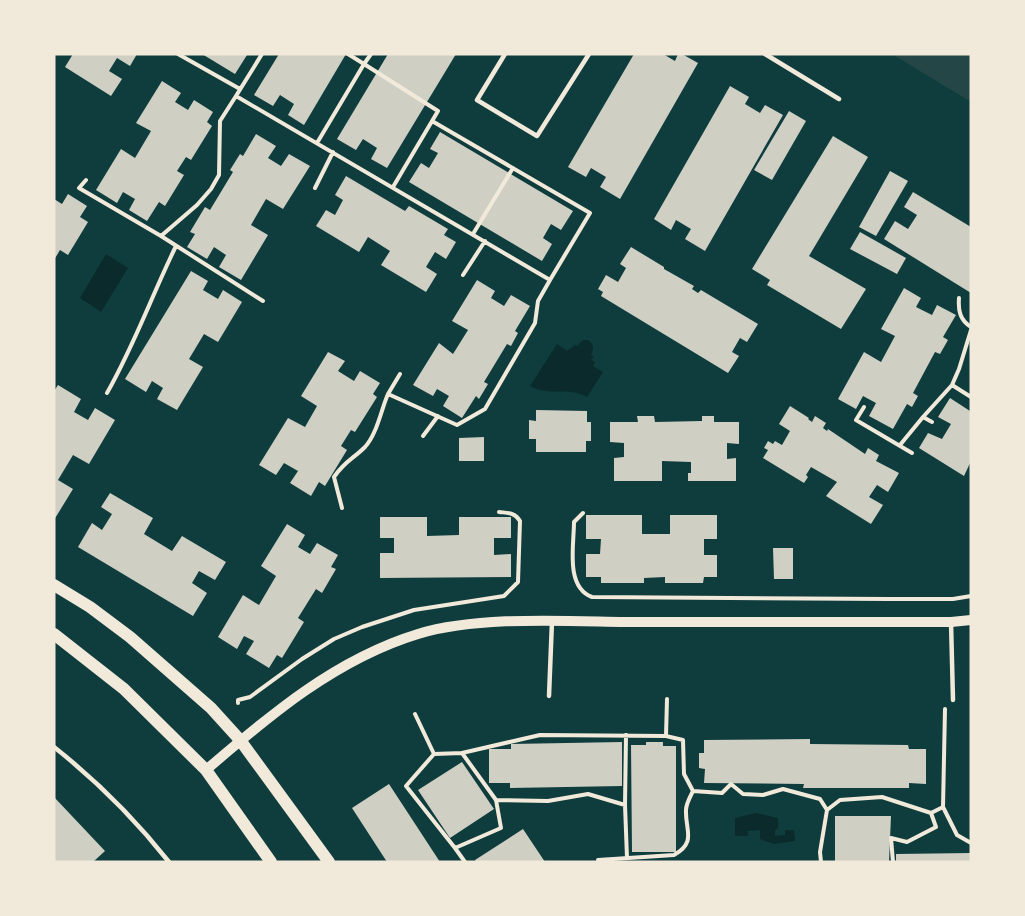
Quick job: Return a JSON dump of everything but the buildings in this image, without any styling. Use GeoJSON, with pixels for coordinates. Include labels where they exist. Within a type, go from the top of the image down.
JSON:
{"type":"FeatureCollection","features":[{"type":"Feature","properties":{"kind":"main road"},"geometry":{"type":"LineString","coordinates":[[54,585],[130,638],[211,708],[240,740],[329,862]]}},
{"type":"Feature","properties":{"kind":"main road"},"geometry":{"type":"LineString","coordinates":[[54,634],[124,689],[206,770],[271,862]]}},
{"type":"Feature","properties":{"kind":"street"},"geometry":{"type":"LineString","coordinates":[[206,770],[291,700],[333,671],[382,647],[450,626],[552,621],[951,622],[971,620]]}},
{"type":"Feature","properties":{"kind":"lane"},"geometry":{"type":"LineString","coordinates":[[505,54],[477,100],[537,136],[589,54]]}},
{"type":"Feature","properties":{"kind":"lane"},"geometry":{"type":"LineString","coordinates":[[765,54],[839,99]]}},
{"type":"Feature","properties":{"kind":"lane"},"geometry":{"type":"LineString","coordinates":[[549,696],[552,621]]}},
{"type":"Feature","properties":{"kind":"lane"},"geometry":{"type":"LineString","coordinates":[[951,622],[953,700]]}},
{"type":"Feature","properties":{"kind":"lane"},"geometry":{"type":"LineString","coordinates":[[54,747],[84,771],[143,830],[169,862]]}},
{"type":"Feature","properties":{"kind":"path"},"geometry":{"type":"LineString","coordinates":[[178,54],[240,90]]}},
{"type":"Feature","properties":{"kind":"path"},"geometry":{"type":"LineString","coordinates":[[161,236],[212,189],[219,175],[220,122],[262,54]]}},
{"type":"Feature","properties":{"kind":"path"},"geometry":{"type":"LineString","coordinates":[[348,54],[438,111],[393,187]]}},
{"type":"Feature","properties":{"kind":"path"},"geometry":{"type":"LineString","coordinates":[[317,143],[371,54]]}},
{"type":"Feature","properties":{"kind":"path"},"geometry":{"type":"LineString","coordinates":[[236,96],[550,280]]}},
{"type":"Feature","properties":{"kind":"path"},"geometry":{"type":"LineString","coordinates":[[388,394],[457,425],[485,409],[535,323],[538,301],[590,213],[432,121]]}},
{"type":"Feature","properties":{"kind":"path"},"geometry":{"type":"LineString","coordinates":[[315,188],[333,152]]}},
{"type":"Feature","properties":{"kind":"path"},"geometry":{"type":"LineString","coordinates":[[473,234],[513,168]]}},
{"type":"Feature","properties":{"kind":"path"},"geometry":{"type":"LineString","coordinates":[[86,180],[79,188],[161,236],[263,301]]}},
{"type":"Feature","properties":{"kind":"path"},"geometry":{"type":"LineString","coordinates":[[463,275],[485,242]]}},
{"type":"Feature","properties":{"kind":"path"},"geometry":{"type":"LineString","coordinates":[[107,393],[128,355],[155,289],[176,246]]}},
{"type":"Feature","properties":{"kind":"path"},"geometry":{"type":"LineString","coordinates":[[900,445],[952,386],[959,369],[971,328],[960,316],[959,298]]}},
{"type":"Feature","properties":{"kind":"path"},"geometry":{"type":"LineString","coordinates":[[342,508],[334,477],[342,464],[365,446],[374,432],[388,394],[400,374]]}},
{"type":"Feature","properties":{"kind":"path"},"geometry":{"type":"LineString","coordinates":[[952,386],[971,397]]}},
{"type":"Feature","properties":{"kind":"path"},"geometry":{"type":"LineString","coordinates":[[864,406],[856,420],[912,453]]}},
{"type":"Feature","properties":{"kind":"path"},"geometry":{"type":"LineString","coordinates":[[423,436],[438,416]]}},
{"type":"Feature","properties":{"kind":"path"},"geometry":{"type":"LineString","coordinates":[[923,417],[932,422]]}},
{"type":"Feature","properties":{"kind":"path"},"geometry":{"type":"LineString","coordinates":[[237,703],[238,700],[250,697],[334,639],[362,627],[414,610],[504,596],[519,582],[520,521],[517,516],[510,513],[499,512]]}},
{"type":"Feature","properties":{"kind":"path"},"geometry":{"type":"LineString","coordinates":[[583,513],[574,522],[574,577],[581,590],[592,597],[932,599],[971,596]]}},
{"type":"Feature","properties":{"kind":"path"},"geometry":{"type":"LineString","coordinates":[[666,736],[667,699]]}},
{"type":"Feature","properties":{"kind":"path"},"geometry":{"type":"LineString","coordinates":[[945,700],[943,807],[957,835],[971,843]]}},
{"type":"Feature","properties":{"kind":"path"},"geometry":{"type":"LineString","coordinates":[[415,714],[434,754]]}},
{"type":"Feature","properties":{"kind":"path"},"geometry":{"type":"LineString","coordinates":[[465,862],[406,786],[434,754],[462,753],[540,735],[666,736],[683,740],[684,774],[693,791],[686,809],[688,843],[683,850],[674,855],[597,861]]}},
{"type":"Feature","properties":{"kind":"path"},"geometry":{"type":"LineString","coordinates":[[626,735],[627,858]]}},
{"type":"Feature","properties":{"kind":"path"},"geometry":{"type":"LineString","coordinates":[[455,848],[501,828],[496,800],[462,753]]}},
{"type":"Feature","properties":{"kind":"path"},"geometry":{"type":"LineString","coordinates":[[693,791],[722,793],[731,784],[743,795],[763,795],[783,789],[820,799],[827,810],[820,852],[822,862]]}},
{"type":"Feature","properties":{"kind":"path"},"geometry":{"type":"LineString","coordinates":[[496,800],[548,801],[588,794],[625,805]]}},
{"type":"Feature","properties":{"kind":"path"},"geometry":{"type":"LineString","coordinates":[[827,810],[840,800],[882,797],[931,813],[943,807]]}},
{"type":"Feature","properties":{"kind":"path"},"geometry":{"type":"LineString","coordinates":[[893,862],[891,838],[907,842],[936,827],[931,813]]}},
{"type":"Feature","properties":{"kind":"shaded area"},"geometry":{"type":"Polygon","coordinates":[[[892,54],[971,54],[971,102],[892,54]]]}},
{"type":"Feature","properties":{"kind":"shaded area"},"geometry":{"type":"Polygon","coordinates":[[[106,254],[128,268],[101,312],[80,298],[106,254]]]}},
{"type":"Feature","properties":{"kind":"shaded area"},"geometry":{"type":"Polygon","coordinates":[[[583,340],[588,340],[592,345],[591,355],[594,357],[591,360],[595,362],[593,366],[603,372],[587,397],[573,392],[544,391],[530,386],[557,344],[567,351],[583,340]]]}},
{"type":"Feature","properties":{"kind":"shaded area"},"geometry":{"type":"Polygon","coordinates":[[[756,813],[778,818],[778,829],[775,830],[775,836],[785,835],[785,830],[794,830],[795,841],[774,844],[760,839],[760,830],[748,831],[748,836],[735,836],[735,818],[756,813]]]}}]}
